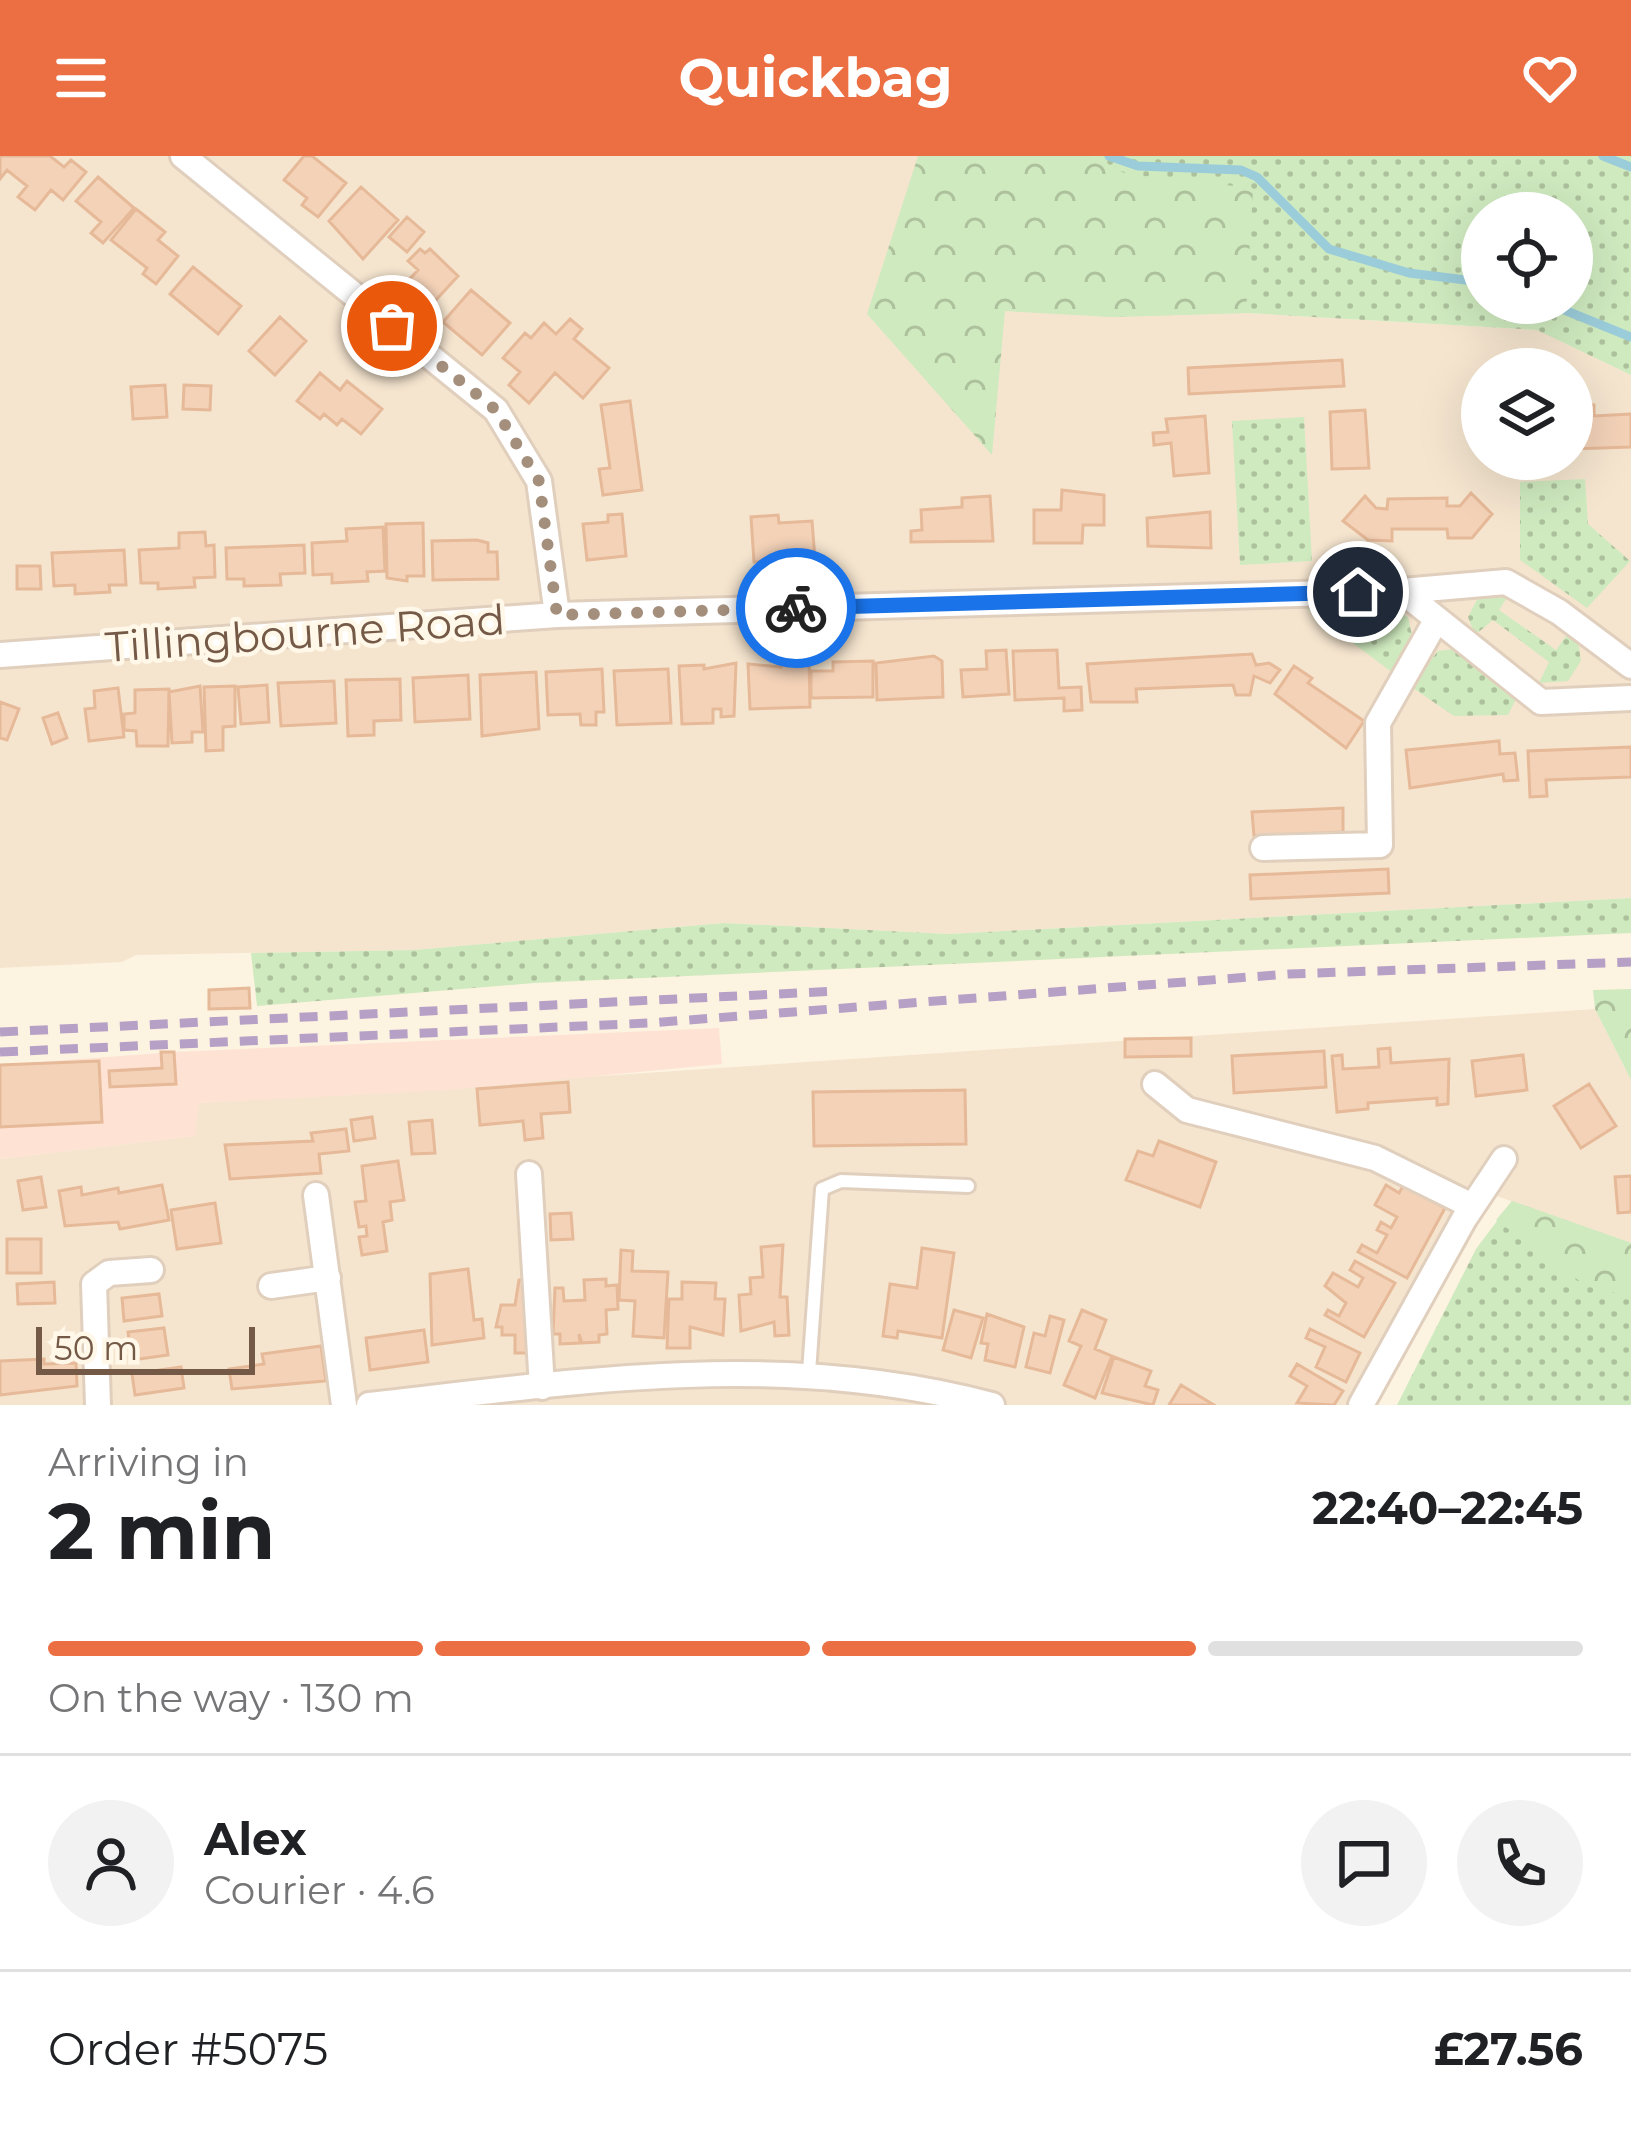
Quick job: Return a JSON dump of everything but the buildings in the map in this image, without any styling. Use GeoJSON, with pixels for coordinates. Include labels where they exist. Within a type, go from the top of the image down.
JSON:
{"type":"FeatureCollection","features":[{"type":"Feature","properties":{"kind":"street"},"geometry":{"type":"LineString","coordinates":[[182,156],[496,410],[539,481],[557,615]]}},
{"type":"Feature","properties":{"kind":"street","name":"Tillingbourne Road"},"geometry":{"type":"LineString","coordinates":[[0,656],[557,615],[1402,591],[1506,582],[1631,666]]}},
{"type":"Feature","properties":{"kind":"street"},"geometry":{"type":"LineString","coordinates":[[1402,591],[1541,702],[1631,698]]}},
{"type":"Feature","properties":{"kind":"street"},"geometry":{"type":"LineString","coordinates":[[1263,848],[1380,844],[1378,723],[1437,619]]}},
{"type":"Feature","properties":{"kind":"street"},"geometry":{"type":"LineString","coordinates":[[1155,1084],[1187,1110],[1375,1158],[1472,1206]]}},
{"type":"Feature","properties":{"kind":"street"},"geometry":{"type":"LineString","coordinates":[[1361,1405],[1472,1206],[1504,1160]]}},
{"type":"Feature","properties":{"kind":"street"},"geometry":{"type":"LineString","coordinates":[[529,1174],[542,1387]]}},
{"type":"Feature","properties":{"kind":"street"},"geometry":{"type":"LineString","coordinates":[[316,1195],[344,1405]]}},
{"type":"Feature","properties":{"kind":"street"},"geometry":{"type":"LineString","coordinates":[[98,1405],[94,1284],[109,1273],[151,1270]]}},
{"type":"Feature","properties":{"kind":"street"},"geometry":{"type":"LineString","coordinates":[[271,1286],[328,1278]]}},
{"type":"Feature","properties":{"kind":"street"},"geometry":{"type":"LineString","coordinates":[[369,1405],[688,1372],[809,1372],[899,1382],[992,1405]]}},
{"type":"Feature","properties":{"kind":"lane"},"geometry":{"type":"LineString","coordinates":[[809,1372],[822,1189],[841,1181],[968,1186]]}},
{"type":"Feature","properties":{"kind":"shaded area"},"geometry":{"type":"Polygon","coordinates":[[[0,156],[1093,156],[1110,316],[1246,313],[1538,330],[1575,348],[1461,348],[1461,480],[1593,480],[1593,357],[1631,375],[1631,898],[949,934],[724,923],[414,950],[136,955],[122,962],[0,968],[0,156]]]}},
{"type":"Feature","properties":{"kind":"shaded area"},"geometry":{"type":"Polygon","coordinates":[[[1595,1009],[1631,1080],[1631,1243],[1468,1186],[1352,1405],[0,1405],[0,1159],[194,1136],[199,1103],[1595,1009]]]}},
{"type":"Feature","properties":{"kind":"shaded area"},"geometry":{"type":"Polygon","coordinates":[[[719,1028],[722,1064],[449,1090],[199,1103],[195,1136],[0,1159],[0,1065],[174,1052],[719,1028]]]}},
{"type":"Feature","properties":{"kind":"green space"},"geometry":{"type":"Polygon","coordinates":[[[918,156],[1093,156],[1126,174],[1253,188],[1246,313],[1110,317],[1005,311],[992,455],[867,314],[918,156]]]}},
{"type":"Feature","properties":{"kind":"green space"},"geometry":{"type":"Polygon","coordinates":[[[1093,156],[1631,156],[1631,375],[1593,357],[1593,348],[1575,348],[1537,330],[1246,313],[1110,317],[1126,175],[1093,156]]]}},
{"type":"Feature","properties":{"kind":"green space"},"geometry":{"type":"Polygon","coordinates":[[[1304,417],[1312,561],[1240,565],[1232,421],[1304,417]]]}},
{"type":"Feature","properties":{"kind":"green space"},"geometry":{"type":"Polygon","coordinates":[[[1585,480],[1588,524],[1630,561],[1587,608],[1520,560],[1520,482],[1585,480]]]}},
{"type":"Feature","properties":{"kind":"green space"},"geometry":{"type":"Polygon","coordinates":[[[1511,591],[1499,610],[1556,650],[1569,632],[1578,642],[1581,661],[1568,681],[1539,683],[1549,662],[1493,620],[1475,635],[1468,617],[1479,596],[1511,591]]]}},
{"type":"Feature","properties":{"kind":"green space"},"geometry":{"type":"Polygon","coordinates":[[[1383,604],[1408,617],[1414,644],[1393,673],[1306,608],[1383,604]]]}},
{"type":"Feature","properties":{"kind":"green space"},"geometry":{"type":"Polygon","coordinates":[[[1454,649],[1517,697],[1508,715],[1454,716],[1410,686],[1438,651],[1454,649]]]}},
{"type":"Feature","properties":{"kind":"green space"},"geometry":{"type":"Polygon","coordinates":[[[1631,898],[1631,933],[534,983],[257,1006],[251,953],[414,950],[724,923],[949,934],[1631,898]]]}},
{"type":"Feature","properties":{"kind":"green space"},"geometry":{"type":"Polygon","coordinates":[[[1631,989],[1631,1080],[1595,1009],[1593,990],[1631,989]]]}},
{"type":"Feature","properties":{"kind":"green space"},"geometry":{"type":"Polygon","coordinates":[[[1512,1201],[1631,1243],[1631,1405],[1397,1405],[1476,1249],[1512,1201]]]}},
{"type":"Feature","properties":{"kind":"green space"},"geometry":{"type":"Polygon","coordinates":[[[1512,1201],[1631,1243],[1631,1297],[1585,1285],[1496,1220],[1512,1201]]]}},
{"type":"Feature","properties":{"kind":"waterway"},"geometry":{"type":"LineString","coordinates":[[1109,156],[1138,166],[1241,170],[1257,177],[1329,249],[1409,273],[1461,279]]}},
{"type":"Feature","properties":{"kind":"waterway"},"geometry":{"type":"LineString","coordinates":[[1603,156],[1631,167]]}},
{"type":"Feature","properties":{"kind":"waterway"},"geometry":{"type":"LineString","coordinates":[[1593,322],[1631,337]]}},
{"type":"Feature","properties":{"kind":"railway"},"geometry":{"type":"LineString","coordinates":[[0,1052],[649,1023],[1289,974],[1631,962]]}},
{"type":"Feature","properties":{"kind":"railway"},"geometry":{"type":"LineString","coordinates":[[0,1032],[839,991]]}},
{"type":"Feature","properties":{"kind":"way so far"},"geometry":{"type":"LineString","coordinates":[[392,326],[496,410],[539,481],[557,615],[796,608]]}},
{"type":"Feature","properties":{"kind":"route"},"geometry":{"type":"LineString","coordinates":[[796,608],[1358,592]]}}]}
